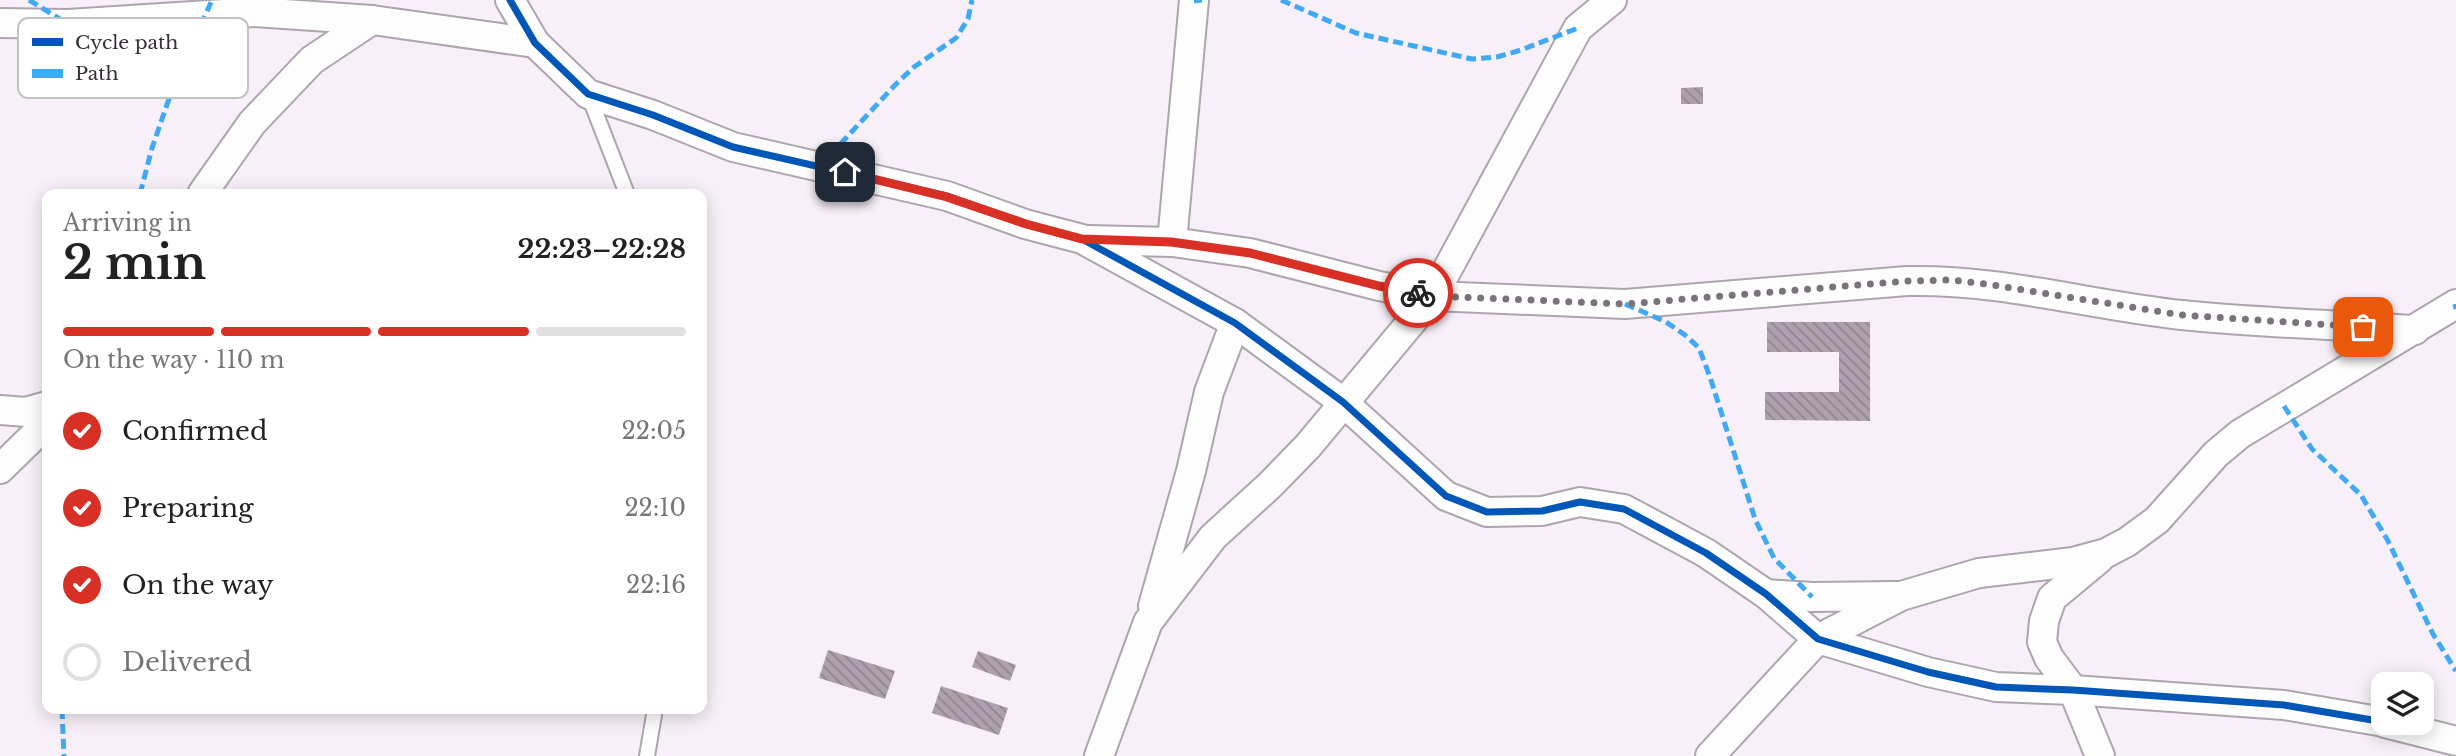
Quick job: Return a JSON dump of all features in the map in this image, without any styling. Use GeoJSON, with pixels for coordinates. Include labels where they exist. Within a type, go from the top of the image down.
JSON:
{"type":"FeatureCollection","features":[{"type":"Feature","properties":{"kind":"street"},"geometry":{"type":"LineString","coordinates":[[510,0],[535,43],[588,94],[653,115],[733,147],[947,197],[1026,224],[1082,239],[1171,242],[1250,253],[1379,286],[1433,296],[1625,304],[1908,281],[1951,280],[2181,315],[2415,330]]}},
{"type":"Feature","properties":{"kind":"street"},"geometry":{"type":"LineString","coordinates":[[1171,242],[1194,0]]}},
{"type":"Feature","properties":{"kind":"street"},"geometry":{"type":"LineString","coordinates":[[1148,622],[1213,537],[1289,465],[1433,296],[1578,28],[1612,0]]}},
{"type":"Feature","properties":{"kind":"street"},"geometry":{"type":"LineString","coordinates":[[162,18],[255,12],[372,20],[535,43]]}},
{"type":"Feature","properties":{"kind":"street"},"geometry":{"type":"LineString","coordinates":[[205,189],[252,123],[312,60],[372,20]]}},
{"type":"Feature","properties":{"kind":"street"},"geometry":{"type":"LineString","coordinates":[[0,23],[18,23]]}},
{"type":"Feature","properties":{"kind":"street"},"geometry":{"type":"LineString","coordinates":[[1082,239],[1235,323],[1343,402],[1446,496],[1487,512],[1542,511],[1580,502],[1623,509],[1706,552],[1766,594],[1818,639],[1928,672],[1996,687],[2284,705],[2371,721]]}},
{"type":"Feature","properties":{"kind":"street"},"geometry":{"type":"LineString","coordinates":[[1710,756],[1818,639],[1901,596],[1979,573],[2073,562],[2106,552],[2127,541],[2157,520],[2216,454],[2240,434],[2456,303]]}},
{"type":"Feature","properties":{"kind":"street"},"geometry":{"type":"LineString","coordinates":[[1099,756],[1148,622],[1191,471],[1209,392],[1235,323]]}},
{"type":"Feature","properties":{"kind":"street"},"geometry":{"type":"LineString","coordinates":[[0,410],[26,412],[42,407]]}},
{"type":"Feature","properties":{"kind":"street"},"geometry":{"type":"LineString","coordinates":[[0,469],[42,428]]}},
{"type":"Feature","properties":{"kind":"street"},"geometry":{"type":"LineString","coordinates":[[2101,756],[2073,690],[2049,657],[2042,642],[2044,621],[2052,598],[2106,552]]}},
{"type":"Feature","properties":{"kind":"street"},"geometry":{"type":"LineString","coordinates":[[1766,594],[1812,597],[1901,596]]}},
{"type":"Feature","properties":{"kind":"street"},"geometry":{"type":"LineString","coordinates":[[2432,735],[2456,741]]}},
{"type":"Feature","properties":{"kind":"lane"},"geometry":{"type":"LineString","coordinates":[[588,94],[625,189]]}},
{"type":"Feature","properties":{"kind":"lane"},"geometry":{"type":"LineString","coordinates":[[647,756],[654,714]]}},
{"type":"Feature","properties":{"kind":"building"},"geometry":{"type":"Polygon","coordinates":[[[1703,87],[1703,104],[1681,104],[1681,88],[1703,87]]]}},
{"type":"Feature","properties":{"kind":"building"},"geometry":{"type":"Polygon","coordinates":[[[1767,322],[1870,322],[1870,421],[1765,420],[1765,392],[1839,392],[1839,352],[1767,352],[1767,322]]]}},
{"type":"Feature","properties":{"kind":"building"},"geometry":{"type":"Polygon","coordinates":[[[828,650],[895,671],[885,699],[819,678],[828,650]]]}},
{"type":"Feature","properties":{"kind":"building"},"geometry":{"type":"Polygon","coordinates":[[[978,651],[1016,665],[1010,681],[972,667],[978,651]]]}},
{"type":"Feature","properties":{"kind":"building"},"geometry":{"type":"Polygon","coordinates":[[[941,686],[1008,708],[999,735],[932,713],[941,686]]]}},
{"type":"Feature","properties":{"kind":"marked path"},"geometry":{"type":"LineString","coordinates":[[29,0],[58,18]]}},
{"type":"Feature","properties":{"kind":"marked path"},"geometry":{"type":"LineString","coordinates":[[204,18],[212,0]]}},
{"type":"Feature","properties":{"kind":"marked path"},"geometry":{"type":"LineString","coordinates":[[820,166],[914,67],[956,38],[968,19],[972,0]]}},
{"type":"Feature","properties":{"kind":"marked path"},"geometry":{"type":"LineString","coordinates":[[1194,1],[1202,0]]}},
{"type":"Feature","properties":{"kind":"marked path"},"geometry":{"type":"LineString","coordinates":[[1281,0],[1356,33],[1472,59],[1497,57],[1521,50],[1578,28]]}},
{"type":"Feature","properties":{"kind":"marked path"},"geometry":{"type":"LineString","coordinates":[[141,189],[169,98]]}},
{"type":"Feature","properties":{"kind":"marked path"},"geometry":{"type":"LineString","coordinates":[[1625,304],[1666,322],[1699,348],[1755,519],[1774,558],[1812,597]]}},
{"type":"Feature","properties":{"kind":"marked path"},"geometry":{"type":"LineString","coordinates":[[2455,304],[2456,309]]}},
{"type":"Feature","properties":{"kind":"marked path"},"geometry":{"type":"LineString","coordinates":[[2284,406],[2312,449],[2361,495],[2388,541],[2433,634],[2456,671]]}},
{"type":"Feature","properties":{"kind":"marked path"},"geometry":{"type":"LineString","coordinates":[[62,714],[64,756]]}},
{"type":"Feature","properties":{"kind":"cycle path"},"geometry":{"type":"LineString","coordinates":[[510,0],[535,43],[588,94],[653,115],[733,147],[947,196],[1025,224],[1082,239],[1235,323],[1343,402],[1446,496],[1487,512],[1542,511],[1580,502],[1624,509],[1706,553],[1766,594],[1818,639],[1928,672],[1996,687],[2284,705],[2371,720]]}},
{"type":"Feature","properties":{"kind":"way so far"},"geometry":{"type":"LineString","coordinates":[[1418,293],[1433,296],[1625,304],[1908,281],[1951,280],[2181,315],[2363,327]]}},
{"type":"Feature","properties":{"kind":"route"},"geometry":{"type":"LineString","coordinates":[[845,172],[947,197],[1026,224],[1082,239],[1171,242],[1250,253],[1379,286],[1418,293]]}}]}
